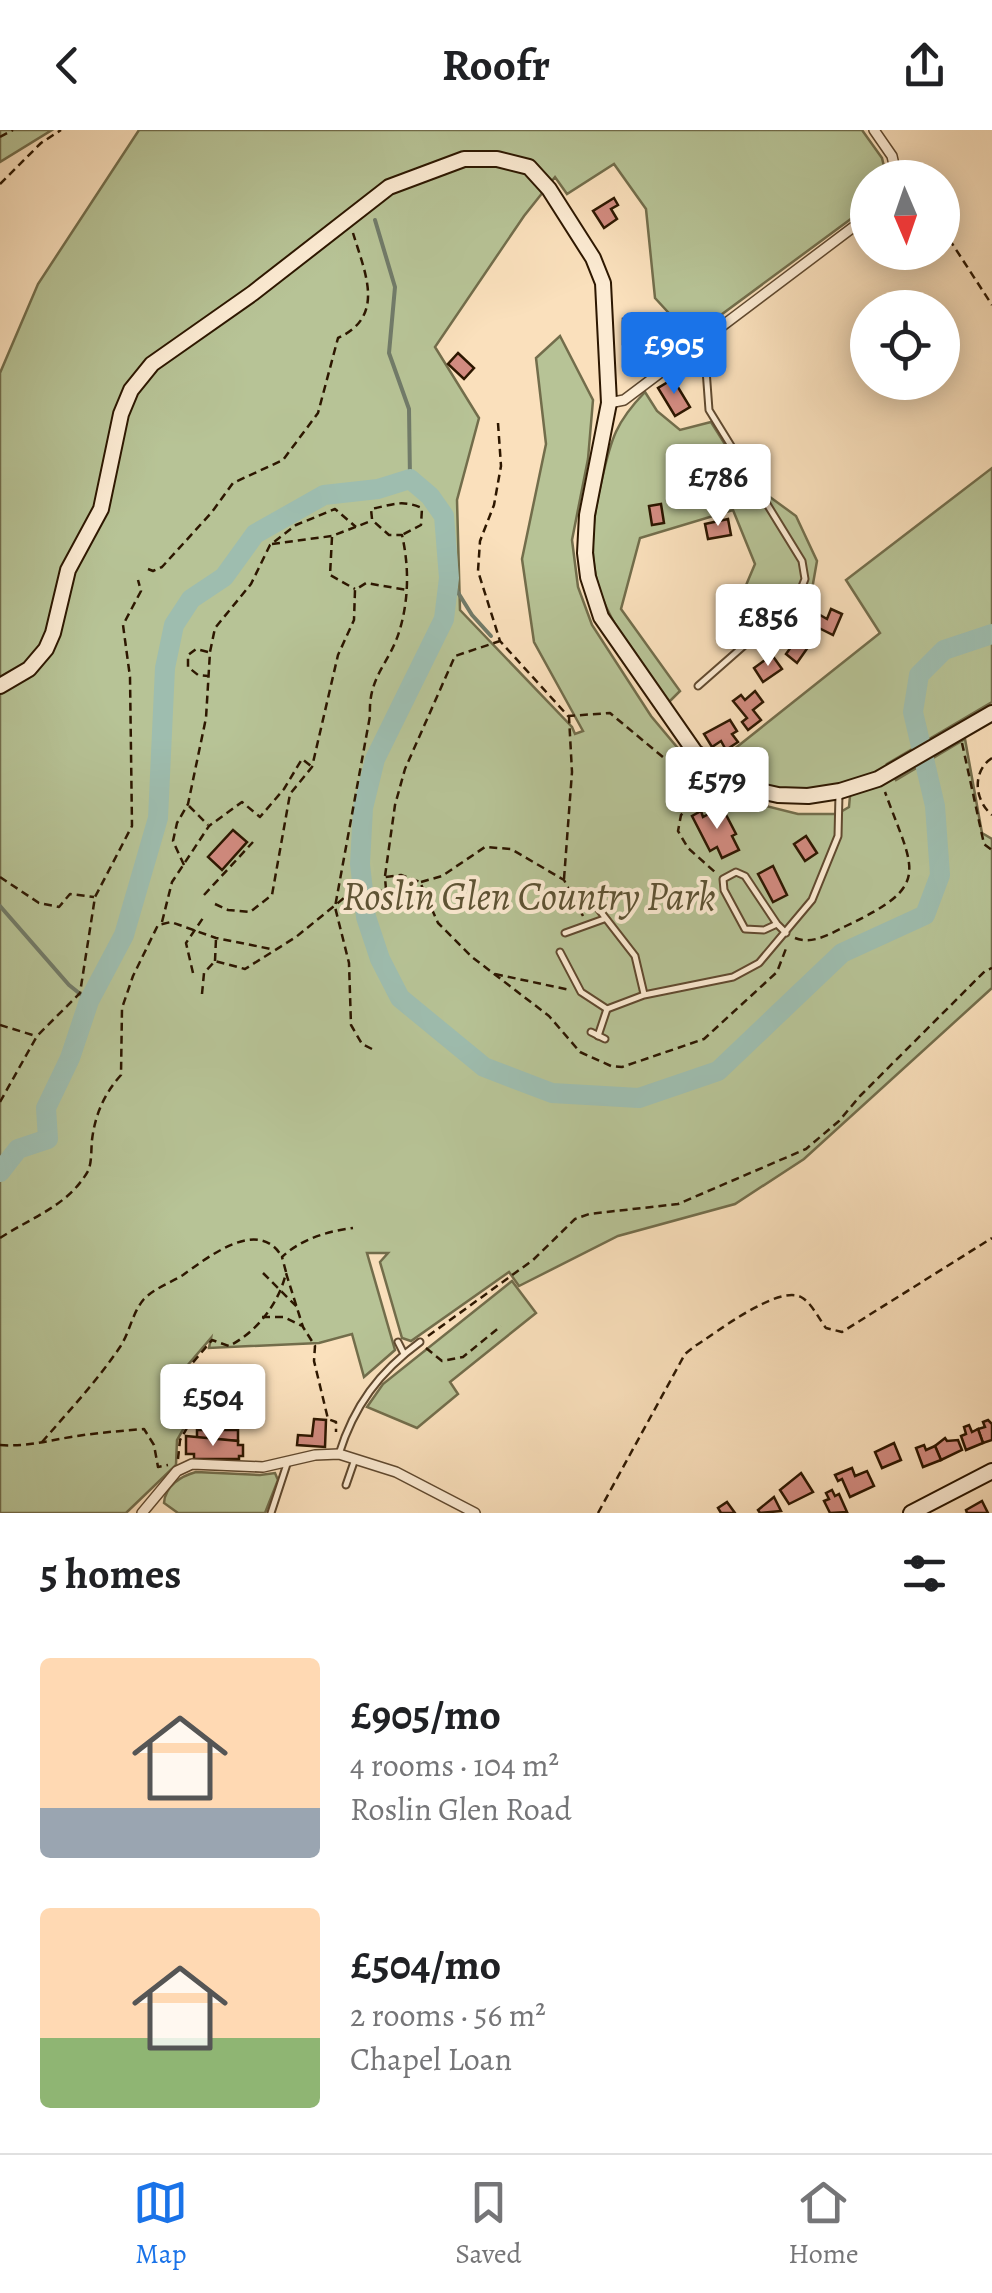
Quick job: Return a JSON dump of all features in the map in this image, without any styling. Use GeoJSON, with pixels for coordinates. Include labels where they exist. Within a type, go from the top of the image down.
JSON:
{"type":"FeatureCollection","features":[{"type":"Feature","properties":{"kind":"main road"},"geometry":{"type":"LineString","coordinates":[[0,686],[29,669],[46,649],[68,570],[100,509],[121,414],[132,390],[152,364],[253,294],[389,187],[464,160],[498,159],[529,168],[565,210],[603,283],[608,404],[587,515],[584,553],[588,577],[601,617],[694,752],[742,787],[778,795],[808,796],[840,791],[890,772],[992,713]]}},
{"type":"Feature","properties":{"kind":"main road"},"geometry":{"type":"LineString","coordinates":[[912,1513],[992,1472]]}},
{"type":"Feature","properties":{"kind":"street"},"geometry":{"type":"LineString","coordinates":[[874,130],[893,160]]}},
{"type":"Feature","properties":{"kind":"street"},"geometry":{"type":"LineString","coordinates":[[608,404],[624,400],[850,230]]}},
{"type":"Feature","properties":{"kind":"street"},"geometry":{"type":"LineString","coordinates":[[142,1513],[178,1471],[192,1464],[263,1467],[315,1455],[339,1454],[396,1472],[476,1513]]}},
{"type":"Feature","properties":{"kind":"lane"},"geometry":{"type":"LineString","coordinates":[[698,686],[797,599],[805,580],[802,561],[709,410],[705,356],[699,343]]}},
{"type":"Feature","properties":{"kind":"lane"},"geometry":{"type":"LineString","coordinates":[[606,1009],[644,995],[733,977],[759,963],[812,900],[838,836],[840,791]]}},
{"type":"Feature","properties":{"kind":"lane"},"geometry":{"type":"LineString","coordinates":[[777,924],[764,930],[745,930],[724,890],[724,880],[736,872],[745,876],[786,934]]}},
{"type":"Feature","properties":{"kind":"lane"},"geometry":{"type":"LineString","coordinates":[[597,907],[635,956],[644,995]]}},
{"type":"Feature","properties":{"kind":"lane"},"geometry":{"type":"LineString","coordinates":[[565,933],[606,919]]}},
{"type":"Feature","properties":{"kind":"lane"},"geometry":{"type":"LineString","coordinates":[[560,952],[582,992],[606,1009]]}},
{"type":"Feature","properties":{"kind":"lane"},"geometry":{"type":"LineString","coordinates":[[591,1032],[602,1037],[606,1009]]}},
{"type":"Feature","properties":{"kind":"lane"},"geometry":{"type":"LineString","coordinates":[[398,1342],[404,1354]]}},
{"type":"Feature","properties":{"kind":"lane"},"geometry":{"type":"LineString","coordinates":[[339,1454],[358,1404],[420,1342]]}},
{"type":"Feature","properties":{"kind":"lane"},"geometry":{"type":"LineString","coordinates":[[346,1486],[355,1459]]}},
{"type":"Feature","properties":{"kind":"lane"},"geometry":{"type":"LineString","coordinates":[[271,1513],[288,1462]]}},
{"type":"Feature","properties":{"kind":"path"},"geometry":{"type":"LineString","coordinates":[[0,137],[14,130]]}},
{"type":"Feature","properties":{"kind":"path"},"geometry":{"type":"LineString","coordinates":[[0,184],[41,143],[61,130]]}},
{"type":"Feature","properties":{"kind":"path"},"geometry":{"type":"LineString","coordinates":[[148,569],[162,567],[233,483],[283,460],[318,414],[338,338],[354,330],[370,302],[348,219]]}},
{"type":"Feature","properties":{"kind":"path"},"geometry":{"type":"LineString","coordinates":[[960,256],[992,306]]}},
{"type":"Feature","properties":{"kind":"path"},"geometry":{"type":"LineString","coordinates":[[498,422],[501,466],[494,505],[480,541],[478,571],[500,641],[571,721],[572,772],[564,880]]}},
{"type":"Feature","properties":{"kind":"path"},"geometry":{"type":"LineString","coordinates":[[393,502],[409,502],[422,508],[421,525],[402,535],[389,535],[372,520],[371,509],[393,502]]}},
{"type":"Feature","properties":{"kind":"path"},"geometry":{"type":"LineString","coordinates":[[184,865],[174,842],[188,804],[206,718],[215,628],[251,584],[270,544],[296,525],[334,510],[356,527]]}},
{"type":"Feature","properties":{"kind":"path"},"geometry":{"type":"LineString","coordinates":[[270,544],[332,536],[372,520]]}},
{"type":"Feature","properties":{"kind":"path"},"geometry":{"type":"LineString","coordinates":[[372,1049],[362,1044],[352,1025],[350,963],[334,906],[370,716],[369,693],[400,629],[407,590],[402,535]]}},
{"type":"Feature","properties":{"kind":"path"},"geometry":{"type":"LineString","coordinates":[[332,536],[330,575],[356,590]]}},
{"type":"Feature","properties":{"kind":"path"},"geometry":{"type":"LineString","coordinates":[[0,1102],[37,1036],[80,994],[95,897],[132,826],[130,677],[123,625],[142,590],[138,580]]}},
{"type":"Feature","properties":{"kind":"path"},"geometry":{"type":"LineString","coordinates":[[356,590],[366,583],[407,590]]}},
{"type":"Feature","properties":{"kind":"path"},"geometry":{"type":"LineString","coordinates":[[215,904],[250,912],[272,895],[290,794],[312,767],[338,655],[354,620],[356,590]]}},
{"type":"Feature","properties":{"kind":"path"},"geometry":{"type":"LineString","coordinates":[[215,961],[245,969],[344,898],[386,890],[392,824],[404,769],[455,656],[500,641]]}},
{"type":"Feature","properties":{"kind":"path"},"geometry":{"type":"LineString","coordinates":[[209,676],[198,675],[188,666],[188,655],[196,649],[210,652]]}},
{"type":"Feature","properties":{"kind":"path"},"geometry":{"type":"LineString","coordinates":[[568,716],[610,713],[682,773],[694,775],[706,762]]}},
{"type":"Feature","properties":{"kind":"path"},"geometry":{"type":"LineString","coordinates":[[958,733],[984,844],[992,850]]}},
{"type":"Feature","properties":{"kind":"path"},"geometry":{"type":"LineString","coordinates":[[992,758],[980,767],[977,776],[983,806],[992,815]]}},
{"type":"Feature","properties":{"kind":"path"},"geometry":{"type":"LineString","coordinates":[[0,1238],[49,1212],[89,1170],[96,1116],[109,1088],[121,1075],[122,1008],[133,976],[162,922],[172,882],[209,826],[242,802],[260,817],[284,789],[302,759],[312,767]]}},
{"type":"Feature","properties":{"kind":"path"},"geometry":{"type":"LineString","coordinates":[[420,882],[438,922],[492,973],[549,1016],[580,1052],[622,1067],[704,1039],[777,972],[787,948],[786,934],[805,942],[828,935],[892,903],[906,887],[908,854],[883,788]]}},
{"type":"Feature","properties":{"kind":"path"},"geometry":{"type":"LineString","coordinates":[[284,789],[290,794]]}},
{"type":"Feature","properties":{"kind":"path"},"geometry":{"type":"LineString","coordinates":[[188,804],[209,826]]}},
{"type":"Feature","properties":{"kind":"path"},"geometry":{"type":"LineString","coordinates":[[692,805],[681,815],[678,831],[688,848],[724,880]]}},
{"type":"Feature","properties":{"kind":"path"},"geometry":{"type":"LineString","coordinates":[[204,894],[253,842]]}},
{"type":"Feature","properties":{"kind":"path"},"geometry":{"type":"LineString","coordinates":[[385,877],[401,876],[420,882],[442,876],[486,846],[511,848],[564,880],[587,924]]}},
{"type":"Feature","properties":{"kind":"path"},"geometry":{"type":"LineString","coordinates":[[0,878],[39,902],[59,907],[70,894],[95,897]]}},
{"type":"Feature","properties":{"kind":"path"},"geometry":{"type":"LineString","coordinates":[[193,973],[186,942],[203,918]]}},
{"type":"Feature","properties":{"kind":"path"},"geometry":{"type":"LineString","coordinates":[[162,922],[272,950]]}},
{"type":"Feature","properties":{"kind":"path"},"geometry":{"type":"LineString","coordinates":[[202,994],[204,974],[215,961],[216,938]]}},
{"type":"Feature","properties":{"kind":"path"},"geometry":{"type":"LineString","coordinates":[[501,1326],[455,1360],[434,1357],[420,1342],[533,1260],[575,1219],[678,1204],[806,1150],[985,970],[992,968]]}},
{"type":"Feature","properties":{"kind":"path"},"geometry":{"type":"LineString","coordinates":[[492,973],[582,992]]}},
{"type":"Feature","properties":{"kind":"path"},"geometry":{"type":"LineString","coordinates":[[0,1025],[37,1036]]}},
{"type":"Feature","properties":{"kind":"path"},"geometry":{"type":"LineString","coordinates":[[282,1257],[291,1248],[330,1230],[354,1228]]}},
{"type":"Feature","properties":{"kind":"path"},"geometry":{"type":"LineString","coordinates":[[598,1513],[690,1350],[763,1303],[790,1295],[805,1300],[826,1328],[842,1332],[992,1238]]}},
{"type":"Feature","properties":{"kind":"path"},"geometry":{"type":"LineString","coordinates":[[42,1442],[124,1342],[142,1301],[220,1249],[237,1242],[268,1244],[277,1248],[282,1257],[303,1327],[315,1346],[314,1361],[323,1404],[328,1419],[336,1422],[336,1439]]}},
{"type":"Feature","properties":{"kind":"path"},"geometry":{"type":"LineString","coordinates":[[263,1273],[299,1310]]}},
{"type":"Feature","properties":{"kind":"path"},"geometry":{"type":"LineString","coordinates":[[0,1445],[29,1448],[42,1442],[144,1429],[154,1445],[158,1467],[178,1461],[180,1440],[191,1422],[185,1405],[184,1373],[212,1340],[229,1346],[258,1326],[282,1292],[286,1273]]}},
{"type":"Feature","properties":{"kind":"path"},"geometry":{"type":"LineString","coordinates":[[261,1317],[284,1317],[303,1327]]}},
{"type":"Feature","properties":{"kind":"green space"},"geometry":{"type":"Polygon","coordinates":[[[0,130],[52,130],[0,162],[0,130]]]}},
{"type":"Feature","properties":{"kind":"green space","name":"Roslin Glen Country Park"},"geometry":{"type":"Polygon","coordinates":[[[139,130],[862,130],[882,160],[850,160],[850,220],[691,337],[655,298],[646,209],[614,164],[567,194],[555,177],[435,347],[479,418],[457,500],[460,610],[575,734],[583,731],[534,642],[522,559],[546,444],[536,358],[560,336],[593,400],[588,459],[572,540],[578,587],[592,625],[651,716],[697,771],[726,796],[798,814],[837,814],[849,807],[845,783],[810,789],[778,788],[749,779],[718,762],[880,633],[846,580],[992,468],[992,702],[887,764],[896,780],[965,739],[982,833],[992,839],[992,988],[804,1159],[735,1204],[618,1236],[519,1286],[509,1272],[411,1341],[402,1338],[380,1262],[388,1253],[367,1253],[395,1350],[364,1377],[352,1334],[319,1343],[209,1348],[211,1338],[181,1373],[181,1406],[188,1421],[177,1440],[176,1465],[126,1513],[0,1513],[0,373],[38,284],[139,130]]]}},
{"type":"Feature","properties":{"kind":"green space"},"geometry":{"type":"Polygon","coordinates":[[[645,392],[657,411],[680,430],[711,422],[748,481],[796,516],[817,561],[811,595],[755,632],[741,597],[755,564],[733,510],[640,538],[621,609],[680,691],[668,703],[629,647],[603,600],[593,548],[595,517],[612,442],[621,422],[645,392]]]}},
{"type":"Feature","properties":{"kind":"green space"},"geometry":{"type":"Polygon","coordinates":[[[512,1281],[536,1313],[450,1382],[458,1394],[417,1428],[367,1407],[383,1384],[512,1281]]]}},
{"type":"Feature","properties":{"kind":"green space"},"geometry":{"type":"Polygon","coordinates":[[[196,1472],[275,1473],[278,1480],[265,1513],[178,1513],[164,1503],[167,1492],[180,1479],[196,1472]]]}},
{"type":"Feature","properties":{"kind":"building"},"geometry":{"type":"Polygon","coordinates":[[[614,198],[618,205],[611,209],[617,219],[604,228],[593,211],[614,198]]]}},
{"type":"Feature","properties":{"kind":"building"},"geometry":{"type":"Polygon","coordinates":[[[642,318],[639,343],[623,344],[623,319],[642,318]]]}},
{"type":"Feature","properties":{"kind":"building"},"geometry":{"type":"Polygon","coordinates":[[[655,331],[666,346],[662,349],[666,354],[654,362],[643,347],[653,339],[650,335],[655,331]]]}},
{"type":"Feature","properties":{"kind":"building"},"geometry":{"type":"Polygon","coordinates":[[[458,353],[474,368],[464,379],[448,364],[458,353]]]}},
{"type":"Feature","properties":{"kind":"building"},"geometry":{"type":"Polygon","coordinates":[[[673,379],[690,407],[675,416],[658,388],[673,379]]]}},
{"type":"Feature","properties":{"kind":"building"},"geometry":{"type":"Polygon","coordinates":[[[661,504],[664,523],[652,525],[649,506],[661,504]]]}},
{"type":"Feature","properties":{"kind":"building"},"geometry":{"type":"Polygon","coordinates":[[[728,519],[731,535],[708,539],[705,524],[728,519]]]}},
{"type":"Feature","properties":{"kind":"building"},"geometry":{"type":"Polygon","coordinates":[[[831,609],[842,614],[833,635],[815,626],[820,615],[827,619],[831,609]]]}},
{"type":"Feature","properties":{"kind":"building"},"geometry":{"type":"Polygon","coordinates":[[[794,627],[813,640],[797,663],[786,654],[794,643],[786,637],[794,627]]]}},
{"type":"Feature","properties":{"kind":"building"},"geometry":{"type":"Polygon","coordinates":[[[772,655],[782,669],[763,682],[754,668],[772,655]]]}},
{"type":"Feature","properties":{"kind":"building"},"geometry":{"type":"Polygon","coordinates":[[[755,691],[763,702],[753,710],[761,720],[748,730],[742,722],[747,718],[733,701],[741,695],[745,700],[755,691]]]}},
{"type":"Feature","properties":{"kind":"building"},"geometry":{"type":"Polygon","coordinates":[[[730,720],[738,742],[726,750],[721,741],[712,747],[704,734],[730,720]]]}},
{"type":"Feature","properties":{"kind":"building"},"geometry":{"type":"Polygon","coordinates":[[[722,807],[736,834],[732,836],[739,850],[722,858],[717,847],[710,851],[692,816],[701,811],[703,817],[722,807]]]}},
{"type":"Feature","properties":{"kind":"building"},"geometry":{"type":"Polygon","coordinates":[[[233,830],[247,842],[222,870],[208,857],[233,830]]]}},
{"type":"Feature","properties":{"kind":"building"},"geometry":{"type":"Polygon","coordinates":[[[806,836],[817,853],[805,861],[794,844],[806,836]]]}},
{"type":"Feature","properties":{"kind":"building"},"geometry":{"type":"Polygon","coordinates":[[[773,866],[787,895],[773,902],[758,874],[773,866]]]}},
{"type":"Feature","properties":{"kind":"building"},"geometry":{"type":"Polygon","coordinates":[[[252,1366],[252,1384],[260,1383],[261,1395],[253,1395],[254,1413],[251,1400],[214,1402],[213,1380],[250,1379],[252,1366]]]}},
{"type":"Feature","properties":{"kind":"building"},"geometry":{"type":"Polygon","coordinates":[[[190,1380],[204,1380],[205,1389],[190,1390],[190,1380]]]}},
{"type":"Feature","properties":{"kind":"building"},"geometry":{"type":"Polygon","coordinates":[[[314,1419],[326,1420],[325,1447],[297,1445],[298,1435],[312,1436],[314,1419]]]}},
{"type":"Feature","properties":{"kind":"building"},"geometry":{"type":"Polygon","coordinates":[[[988,1420],[992,1424],[992,1440],[983,1443],[978,1429],[985,1427],[983,1422],[988,1420]]]}},
{"type":"Feature","properties":{"kind":"building"},"geometry":{"type":"Polygon","coordinates":[[[969,1425],[972,1432],[978,1429],[983,1443],[966,1450],[961,1436],[969,1425]]]}},
{"type":"Feature","properties":{"kind":"building"},"geometry":{"type":"Polygon","coordinates":[[[197,1430],[238,1430],[238,1441],[197,1438],[197,1430]]]}},
{"type":"Feature","properties":{"kind":"building"},"geometry":{"type":"Polygon","coordinates":[[[186,1436],[238,1441],[238,1445],[243,1445],[243,1456],[194,1459],[194,1454],[186,1454],[186,1436]]]}},
{"type":"Feature","properties":{"kind":"building"},"geometry":{"type":"Polygon","coordinates":[[[945,1438],[958,1440],[962,1450],[941,1460],[935,1446],[945,1438]]]}},
{"type":"Feature","properties":{"kind":"building"},"geometry":{"type":"Polygon","coordinates":[[[894,1443],[901,1460],[882,1468],[875,1452],[894,1443]]]}},
{"type":"Feature","properties":{"kind":"building"},"geometry":{"type":"Polygon","coordinates":[[[924,1445],[926,1450],[935,1446],[941,1460],[923,1467],[916,1448],[924,1445]]]}},
{"type":"Feature","properties":{"kind":"building"},"geometry":{"type":"Polygon","coordinates":[[[852,1468],[855,1476],[867,1471],[874,1486],[850,1497],[842,1479],[838,1481],[835,1475],[852,1468]]]}},
{"type":"Feature","properties":{"kind":"building"},"geometry":{"type":"Polygon","coordinates":[[[801,1473],[813,1492],[789,1504],[780,1490],[801,1473]]]}},
{"type":"Feature","properties":{"kind":"building"},"geometry":{"type":"Polygon","coordinates":[[[832,1490],[835,1496],[839,1494],[847,1512],[830,1513],[824,1501],[829,1499],[826,1493],[832,1490]]]}},
{"type":"Feature","properties":{"kind":"building"},"geometry":{"type":"Polygon","coordinates":[[[774,1497],[781,1511],[760,1513],[758,1510],[774,1497]]]}},
{"type":"Feature","properties":{"kind":"building"},"geometry":{"type":"Polygon","coordinates":[[[982,1501],[988,1513],[967,1513],[966,1510],[982,1501]]]}},
{"type":"Feature","properties":{"kind":"building"},"geometry":{"type":"Polygon","coordinates":[[[727,1502],[735,1513],[721,1513],[718,1508],[727,1502]]]}},
{"type":"Feature","properties":{"kind":"waterway"},"geometry":{"type":"LineString","coordinates":[[375,220],[395,287],[389,353],[409,409],[410,479]]}},
{"type":"Feature","properties":{"kind":"waterway"},"geometry":{"type":"LineString","coordinates":[[0,1172],[18,1149],[48,1139],[46,1108],[70,1058],[89,1001],[124,935],[158,818],[165,668],[174,625],[191,599],[224,577],[255,534],[324,495],[378,489],[410,479],[430,496],[444,516],[449,578],[444,619],[375,759],[363,808],[360,864],[366,917],[380,959],[400,998],[484,1067],[552,1093],[639,1098],[718,1071],[842,953],[925,915],[940,875],[935,806],[913,712],[919,675],[944,650],[992,634]]}},
{"type":"Feature","properties":{"kind":"waterway"},"geometry":{"type":"LineString","coordinates":[[449,578],[472,615],[491,636]]}},
{"type":"Feature","properties":{"kind":"waterway"},"geometry":{"type":"LineString","coordinates":[[0,906],[69,985],[89,1001]]}}]}
